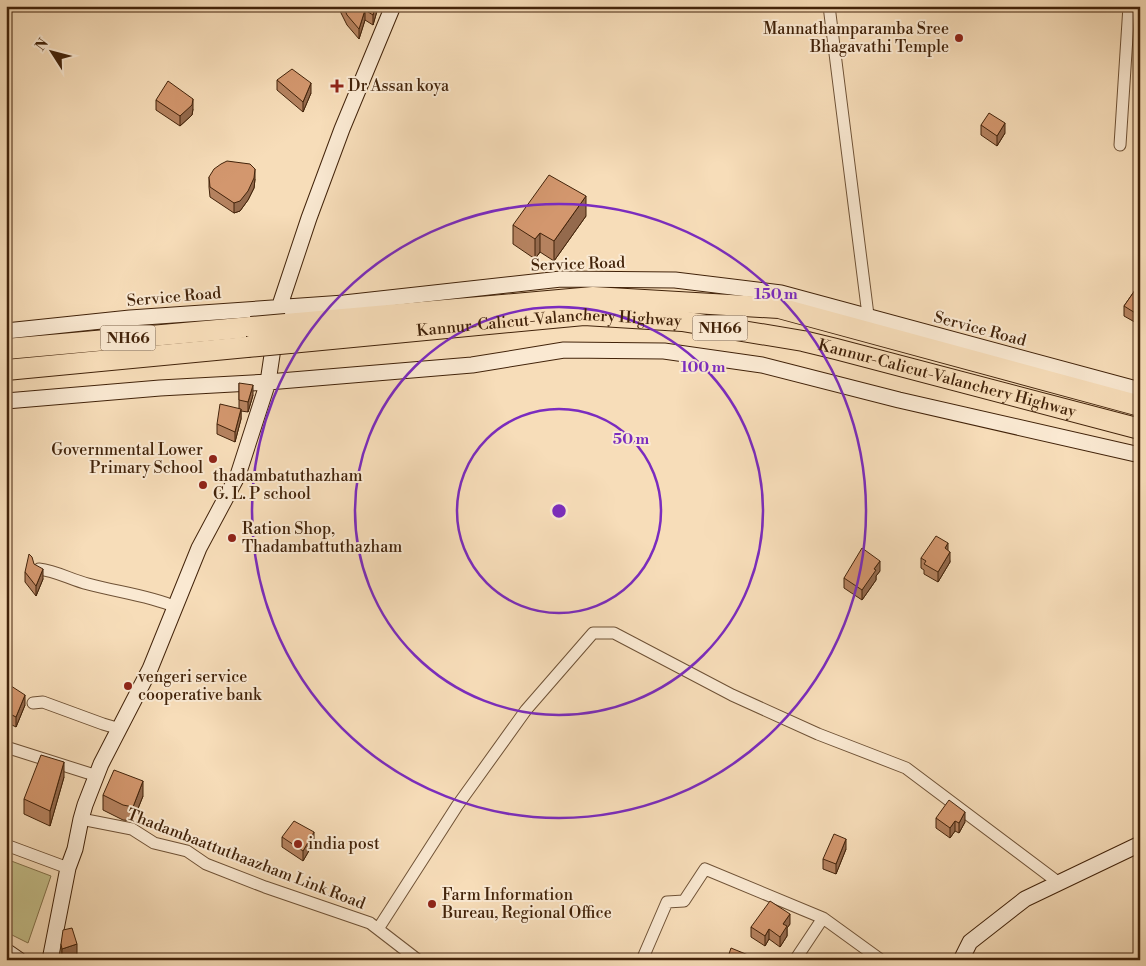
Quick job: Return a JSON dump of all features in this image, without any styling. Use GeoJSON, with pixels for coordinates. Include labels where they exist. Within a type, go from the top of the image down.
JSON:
{"type":"FeatureCollection","features":[{"type":"Feature","properties":{"kind":"highway","name":"NH66"},"geometry":{"type":"LineString","coordinates":[[285,325],[593,297],[779,308],[1140,406]]}},
{"type":"Feature","properties":{"kind":"highway","name":"Kannur-Calicut-Valanchery Highway"},"geometry":{"type":"LineString","coordinates":[[6,370],[193,353],[285,325],[584,315],[682,322],[820,345],[1140,429]]}},
{"type":"Feature","properties":{"kind":"highway","name":"NH66"},"geometry":{"type":"LineString","coordinates":[[6,349],[249,337]]}},
{"type":"Feature","properties":{"kind":"street"},"geometry":{"type":"LineString","coordinates":[[50,960],[68,868],[75,849],[80,819],[98,774],[150,669],[199,548],[238,475],[285,325],[309,218],[339,138],[393,6]]}},
{"type":"Feature","properties":{"kind":"street"},"geometry":{"type":"LineString","coordinates":[[829,6],[868,315]]}},
{"type":"Feature","properties":{"kind":"street"},"geometry":{"type":"LineString","coordinates":[[1120,145],[1129,6]]}},
{"type":"Feature","properties":{"kind":"street","name":"Service Road"},"geometry":{"type":"LineString","coordinates":[[6,330],[243,309],[285,325],[561,279],[675,280],[781,293],[1140,390]]}},
{"type":"Feature","properties":{"kind":"street"},"geometry":{"type":"LineString","coordinates":[[6,401],[472,365],[564,350],[664,351],[762,365],[899,400],[1140,456]]}},
{"type":"Feature","properties":{"kind":"street"},"geometry":{"type":"LineString","coordinates":[[39,569],[56,572],[88,584],[157,600],[176,607]]}},
{"type":"Feature","properties":{"kind":"street"},"geometry":{"type":"LineString","coordinates":[[378,929],[457,806],[526,710],[593,633],[614,633],[732,695],[818,734],[906,768],[1059,883]]}},
{"type":"Feature","properties":{"kind":"street"},"geometry":{"type":"LineString","coordinates":[[33,704],[43,702],[120,729]]}},
{"type":"Feature","properties":{"kind":"street"},"geometry":{"type":"LineString","coordinates":[[6,745],[18,751],[92,774],[98,774]]}},
{"type":"Feature","properties":{"kind":"street","name":"Thadambaattuthaazham Link Road"},"geometry":{"type":"LineString","coordinates":[[80,819],[132,829],[154,842],[188,851],[206,864],[370,924],[418,960]]}},
{"type":"Feature","properties":{"kind":"street"},"geometry":{"type":"LineString","coordinates":[[961,960],[970,942],[1026,899],[1140,844]]}},
{"type":"Feature","properties":{"kind":"street"},"geometry":{"type":"LineString","coordinates":[[6,845],[68,868]]}},
{"type":"Feature","properties":{"kind":"street"},"geometry":{"type":"LineString","coordinates":[[642,960],[667,902],[684,902],[705,869],[823,918],[881,960]]}},
{"type":"Feature","properties":{"kind":"street"},"geometry":{"type":"LineString","coordinates":[[795,960],[823,918]]}},
{"type":"Feature","properties":{"kind":"street"},"geometry":{"type":"LineString","coordinates":[[6,951],[19,960]]}},
{"type":"Feature","properties":{"kind":"shaded area"},"geometry":{"type":"Polygon","coordinates":[[[6,859],[51,876],[28,943],[6,932],[6,859]]]}},
{"type":"Feature","properties":{"kind":"building"},"geometry":{"type":"Polygon","coordinates":[[[343,6],[375,6],[373,15],[365,10],[359,29],[347,15],[343,6]]]}},
{"type":"Feature","properties":{"kind":"building"},"geometry":{"type":"Polygon","coordinates":[[[292,69],[311,83],[303,102],[277,80],[292,69]]]}},
{"type":"Feature","properties":{"kind":"building"},"geometry":{"type":"Polygon","coordinates":[[[168,81],[193,99],[192,105],[180,116],[156,100],[168,81]]]}},
{"type":"Feature","properties":{"kind":"building"},"geometry":{"type":"Polygon","coordinates":[[[989,113],[1005,123],[997,136],[981,125],[989,113]]]}},
{"type":"Feature","properties":{"kind":"building"},"geometry":{"type":"Polygon","coordinates":[[[227,161],[250,164],[255,169],[254,178],[248,191],[240,201],[234,203],[210,187],[209,177],[214,169],[227,161]]]}},
{"type":"Feature","properties":{"kind":"building"},"geometry":{"type":"Polygon","coordinates":[[[549,175],[586,196],[554,241],[540,233],[535,239],[513,225],[549,175]]]}},
{"type":"Feature","properties":{"kind":"building"},"geometry":{"type":"Polygon","coordinates":[[[1140,283],[1140,316],[1124,306],[1140,283]]]}},
{"type":"Feature","properties":{"kind":"building"},"geometry":{"type":"Polygon","coordinates":[[[239,383],[253,385],[248,402],[239,400],[239,383]]]}},
{"type":"Feature","properties":{"kind":"building"},"geometry":{"type":"Polygon","coordinates":[[[220,404],[241,409],[235,432],[217,424],[220,404]]]}},
{"type":"Feature","properties":{"kind":"building"},"geometry":{"type":"Polygon","coordinates":[[[936,536],[948,543],[945,548],[950,552],[938,572],[924,564],[926,561],[921,558],[936,536]]]}},
{"type":"Feature","properties":{"kind":"building"},"geometry":{"type":"Polygon","coordinates":[[[862,548],[880,561],[862,590],[844,578],[862,548]]]}},
{"type":"Feature","properties":{"kind":"building"},"geometry":{"type":"Polygon","coordinates":[[[29,554],[34,564],[43,569],[36,586],[25,572],[29,554]]]}},
{"type":"Feature","properties":{"kind":"building"},"geometry":{"type":"Polygon","coordinates":[[[8,684],[25,695],[16,717],[6,712],[6,690],[8,684]]]}},
{"type":"Feature","properties":{"kind":"building"},"geometry":{"type":"Polygon","coordinates":[[[41,755],[64,762],[50,811],[24,799],[41,755]]]}},
{"type":"Feature","properties":{"kind":"building"},"geometry":{"type":"Polygon","coordinates":[[[114,770],[143,781],[133,807],[123,805],[103,795],[114,770]]]}},
{"type":"Feature","properties":{"kind":"building"},"geometry":{"type":"Polygon","coordinates":[[[949,800],[965,812],[959,823],[955,821],[950,828],[936,818],[949,800]]]}},
{"type":"Feature","properties":{"kind":"building"},"geometry":{"type":"Polygon","coordinates":[[[294,821],[314,832],[303,851],[282,837],[294,821]]]}},
{"type":"Feature","properties":{"kind":"building"},"geometry":{"type":"Polygon","coordinates":[[[834,834],[846,839],[836,864],[823,859],[834,834]]]}},
{"type":"Feature","properties":{"kind":"building"},"geometry":{"type":"Polygon","coordinates":[[[770,901],[790,914],[783,924],[787,926],[780,937],[769,929],[765,936],[751,927],[770,901]]]}},
{"type":"Feature","properties":{"kind":"building"},"geometry":{"type":"Polygon","coordinates":[[[72,928],[77,944],[62,949],[63,930],[72,928]]]}},
{"type":"Feature","properties":{"kind":"building"},"geometry":{"type":"Polygon","coordinates":[[[731,948],[753,957],[752,960],[727,960],[731,948]]]}},
{"type":"Feature","properties":{"kind":"place","name":"Mannathamparamba Sree Bhagavathi Temple"},"geometry":{"type":"Point","coordinates":[959,38]}},
{"type":"Feature","properties":{"kind":"place","name":"Dr Assan koya"},"geometry":{"type":"Point","coordinates":[337,86]}},
{"type":"Feature","properties":{"kind":"place","name":"Governmental Lower Primary School"},"geometry":{"type":"Point","coordinates":[213,459]}},
{"type":"Feature","properties":{"kind":"place","name":"thadambatuthazham G. L. P school"},"geometry":{"type":"Point","coordinates":[203,485]}},
{"type":"Feature","properties":{"kind":"place","name":"Ration Shop, Thadambattuthazham"},"geometry":{"type":"Point","coordinates":[232,538]}},
{"type":"Feature","properties":{"kind":"place","name":"vengeri service cooperative bank"},"geometry":{"type":"Point","coordinates":[128,686]}},
{"type":"Feature","properties":{"kind":"place","name":"india post"},"geometry":{"type":"Point","coordinates":[298,844]}},
{"type":"Feature","properties":{"kind":"place","name":"Farm Information Bureau, Regional Office"},"geometry":{"type":"Point","coordinates":[432,904]}}]}
